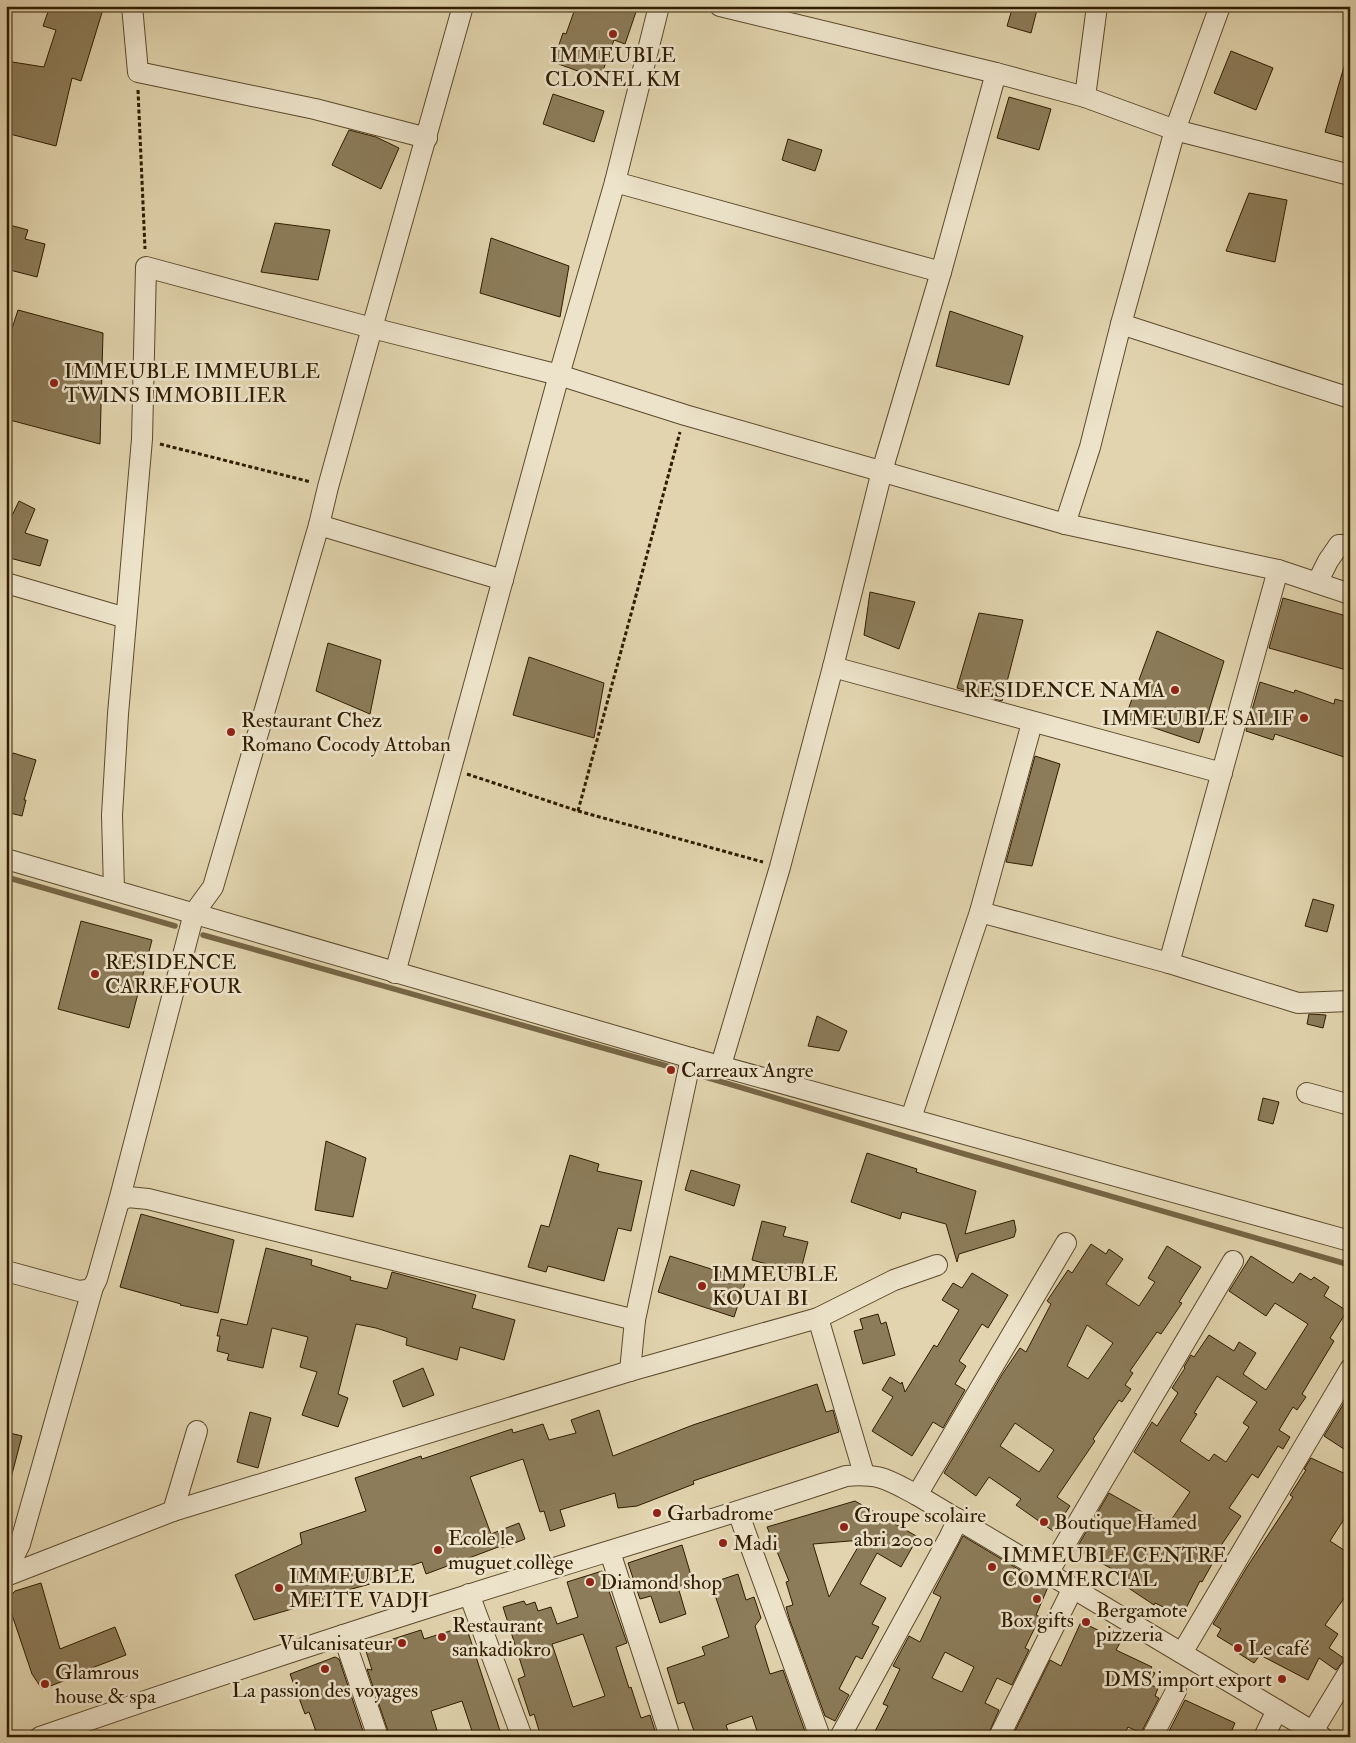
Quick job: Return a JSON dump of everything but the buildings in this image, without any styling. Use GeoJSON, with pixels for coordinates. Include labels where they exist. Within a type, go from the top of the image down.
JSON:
{"type":"FeatureCollection","features":[{"type":"Feature","properties":{"kind":"street"},"geometry":{"type":"LineString","coordinates":[[132,6],[138,72],[315,109],[427,138]]}},
{"type":"Feature","properties":{"kind":"street"},"geometry":{"type":"LineString","coordinates":[[6,1569],[20,1544],[93,1286],[97,1279],[120,1201],[194,913],[213,887],[320,525],[328,487],[372,328],[464,6]]}},
{"type":"Feature","properties":{"kind":"street"},"geometry":{"type":"LineString","coordinates":[[395,972],[559,375],[615,182],[659,6]]}},
{"type":"Feature","properties":{"kind":"street"},"geometry":{"type":"LineString","coordinates":[[720,6],[996,73],[1085,98],[1175,130],[1350,174]]}},
{"type":"Feature","properties":{"kind":"street"},"geometry":{"type":"LineString","coordinates":[[1085,98],[1096,6]]}},
{"type":"Feature","properties":{"kind":"street"},"geometry":{"type":"LineString","coordinates":[[1065,524],[1090,447],[1121,324],[1175,130],[1220,6]]}},
{"type":"Feature","properties":{"kind":"street"},"geometry":{"type":"LineString","coordinates":[[720,1065],[780,867],[882,471],[941,272],[996,73]]}},
{"type":"Feature","properties":{"kind":"street"},"geometry":{"type":"LineString","coordinates":[[615,182],[941,272]]}},
{"type":"Feature","properties":{"kind":"street"},"geometry":{"type":"LineString","coordinates":[[114,890],[112,815],[118,714],[142,439],[146,267],[372,328],[559,375],[685,415],[1065,524],[1278,570],[1350,594]]}},
{"type":"Feature","properties":{"kind":"street"},"geometry":{"type":"LineString","coordinates":[[1121,324],[1350,398]]}},
{"type":"Feature","properties":{"kind":"street"},"geometry":{"type":"LineString","coordinates":[[320,525],[503,580]]}},
{"type":"Feature","properties":{"kind":"street"},"geometry":{"type":"LineString","coordinates":[[1317,583],[1328,561],[1340,545],[1350,545]]}},
{"type":"Feature","properties":{"kind":"street"},"geometry":{"type":"LineString","coordinates":[[1169,963],[1278,570]]}},
{"type":"Feature","properties":{"kind":"street"},"geometry":{"type":"LineString","coordinates":[[6,583],[126,618]]}},
{"type":"Feature","properties":{"kind":"street"},"geometry":{"type":"LineString","coordinates":[[833,667],[1032,723],[1222,773]]}},
{"type":"Feature","properties":{"kind":"street"},"geometry":{"type":"LineString","coordinates":[[912,1118],[980,912],[1032,723]]}},
{"type":"Feature","properties":{"kind":"street"},"geometry":{"type":"LineString","coordinates":[[6,859],[691,1058],[1350,1241]]}},
{"type":"Feature","properties":{"kind":"street"},"geometry":{"type":"LineString","coordinates":[[980,912],[1169,963],[1298,1003],[1350,1001]]}},
{"type":"Feature","properties":{"kind":"street"},"geometry":{"type":"LineString","coordinates":[[630,1371],[635,1320],[691,1058]]}},
{"type":"Feature","properties":{"kind":"street"},"geometry":{"type":"LineString","coordinates":[[1307,1093],[1350,1105]]}},
{"type":"Feature","properties":{"kind":"street"},"geometry":{"type":"LineString","coordinates":[[120,1201],[128,1197],[148,1199],[635,1320]]}},
{"type":"Feature","properties":{"kind":"street"},"geometry":{"type":"LineString","coordinates":[[917,1495],[1066,1243]]}},
{"type":"Feature","properties":{"kind":"street"},"geometry":{"type":"LineString","coordinates":[[1048,1573],[1233,1261]]}},
{"type":"Feature","properties":{"kind":"street"},"geometry":{"type":"LineString","coordinates":[[6,1576],[174,1511],[630,1371],[818,1318],[886,1284],[937,1265]]}},
{"type":"Feature","properties":{"kind":"street"},"geometry":{"type":"LineString","coordinates":[[6,1271],[80,1290],[88,1290],[93,1286]]}},
{"type":"Feature","properties":{"kind":"street"},"geometry":{"type":"LineString","coordinates":[[818,1318],[864,1474]]}},
{"type":"Feature","properties":{"kind":"street"},"geometry":{"type":"LineString","coordinates":[[1182,1653],[1350,1369]]}},
{"type":"Feature","properties":{"kind":"street"},"geometry":{"type":"LineString","coordinates":[[174,1511],[198,1431]]}},
{"type":"Feature","properties":{"kind":"street"},"geometry":{"type":"LineString","coordinates":[[40,1737],[469,1594],[738,1512],[846,1476],[864,1474],[883,1477],[917,1495],[1318,1734],[1350,1670]]}},
{"type":"Feature","properties":{"kind":"street"},"geometry":{"type":"LineString","coordinates":[[738,1512],[820,1737]]}},
{"type":"Feature","properties":{"kind":"street"},"geometry":{"type":"LineString","coordinates":[[840,1737],[958,1519]]}},
{"type":"Feature","properties":{"kind":"street"},"geometry":{"type":"LineString","coordinates":[[610,1552],[670,1737]]}},
{"type":"Feature","properties":{"kind":"street"},"geometry":{"type":"LineString","coordinates":[[999,1737],[1073,1588]]}},
{"type":"Feature","properties":{"kind":"street"},"geometry":{"type":"LineString","coordinates":[[469,1594],[522,1737]]}},
{"type":"Feature","properties":{"kind":"street"},"geometry":{"type":"LineString","coordinates":[[343,1635],[378,1737]]}},
{"type":"Feature","properties":{"kind":"street"},"geometry":{"type":"LineString","coordinates":[[1152,1737],[1176,1691]]}},
{"type":"Feature","properties":{"kind":"street"},"geometry":{"type":"LineString","coordinates":[[1264,1737],[1277,1710]]}},
{"type":"Feature","properties":{"kind":"path"},"geometry":{"type":"LineString","coordinates":[[138,72],[146,267]]}},
{"type":"Feature","properties":{"kind":"path"},"geometry":{"type":"LineString","coordinates":[[578,811],[685,415]]}},
{"type":"Feature","properties":{"kind":"path"},"geometry":{"type":"LineString","coordinates":[[142,439],[328,487]]}},
{"type":"Feature","properties":{"kind":"path"},"geometry":{"type":"LineString","coordinates":[[450,768],[578,811],[780,867]]}},
{"type":"Feature","properties":{"kind":"waterway"},"geometry":{"type":"LineString","coordinates":[[6,877],[175,926]]}},
{"type":"Feature","properties":{"kind":"waterway"},"geometry":{"type":"LineString","coordinates":[[203,935],[674,1068]]}},
{"type":"Feature","properties":{"kind":"waterway"},"geometry":{"type":"LineString","coordinates":[[702,1076],[1350,1265]]}},
{"type":"Feature","properties":{"kind":"place","name":"IMMEUBLE CLONEL KM"},"geometry":{"type":"Point","coordinates":[613,34]}},
{"type":"Feature","properties":{"kind":"place","name":"IMMEUBLE IMMEUBLE TWINS IMMOBILIER"},"geometry":{"type":"Point","coordinates":[54,383]}},
{"type":"Feature","properties":{"kind":"place","name":"RESIDENCE NAMA"},"geometry":{"type":"Point","coordinates":[1175,690]}},
{"type":"Feature","properties":{"kind":"place","name":"IMMEUBLE SALIF"},"geometry":{"type":"Point","coordinates":[1304,718]}},
{"type":"Feature","properties":{"kind":"place","name":"Restaurant Chez Romano Cocody Attoban"},"geometry":{"type":"Point","coordinates":[231,732]}},
{"type":"Feature","properties":{"kind":"place","name":"RESIDENCE CARREFOUR"},"geometry":{"type":"Point","coordinates":[95,974]}},
{"type":"Feature","properties":{"kind":"place","name":"Carreaux Angre"},"geometry":{"type":"Point","coordinates":[671,1070]}},
{"type":"Feature","properties":{"kind":"place","name":"IMMEUBLE KOUAI BI"},"geometry":{"type":"Point","coordinates":[702,1286]}},
{"type":"Feature","properties":{"kind":"place","name":"Garbadrome"},"geometry":{"type":"Point","coordinates":[657,1513]}},
{"type":"Feature","properties":{"kind":"place","name":"Boutique Hamed"},"geometry":{"type":"Point","coordinates":[1044,1522]}},
{"type":"Feature","properties":{"kind":"place","name":"Groupe scolaire abri 2000"},"geometry":{"type":"Point","coordinates":[844,1527]}},
{"type":"Feature","properties":{"kind":"place","name":"Madi"},"geometry":{"type":"Point","coordinates":[723,1543]}},
{"type":"Feature","properties":{"kind":"place","name":"Ecole le muguet collège"},"geometry":{"type":"Point","coordinates":[438,1550]}},
{"type":"Feature","properties":{"kind":"place","name":"IMMEUBLE CENTRE COMMERCIAL"},"geometry":{"type":"Point","coordinates":[992,1567]}},
{"type":"Feature","properties":{"kind":"place","name":"Diamond shop"},"geometry":{"type":"Point","coordinates":[590,1582]}},
{"type":"Feature","properties":{"kind":"place","name":"IMMEUBLE MEITE VADJI"},"geometry":{"type":"Point","coordinates":[279,1588]}},
{"type":"Feature","properties":{"kind":"place","name":"Box gifts"},"geometry":{"type":"Point","coordinates":[1037,1599]}},
{"type":"Feature","properties":{"kind":"place","name":"Bergamote pizzeria"},"geometry":{"type":"Point","coordinates":[1086,1622]}},
{"type":"Feature","properties":{"kind":"place","name":"Restaurant sankadiokro"},"geometry":{"type":"Point","coordinates":[442,1637]}},
{"type":"Feature","properties":{"kind":"place","name":"Vulcanisateur"},"geometry":{"type":"Point","coordinates":[402,1643]}},
{"type":"Feature","properties":{"kind":"place","name":"Le café"},"geometry":{"type":"Point","coordinates":[1238,1648]}},
{"type":"Feature","properties":{"kind":"place","name":"La passion des voyages"},"geometry":{"type":"Point","coordinates":[325,1669]}},
{"type":"Feature","properties":{"kind":"place","name":"DMS import export"},"geometry":{"type":"Point","coordinates":[1282,1679]}},
{"type":"Feature","properties":{"kind":"place","name":"Glamrous house & spa"},"geometry":{"type":"Point","coordinates":[45,1684]}}]}
